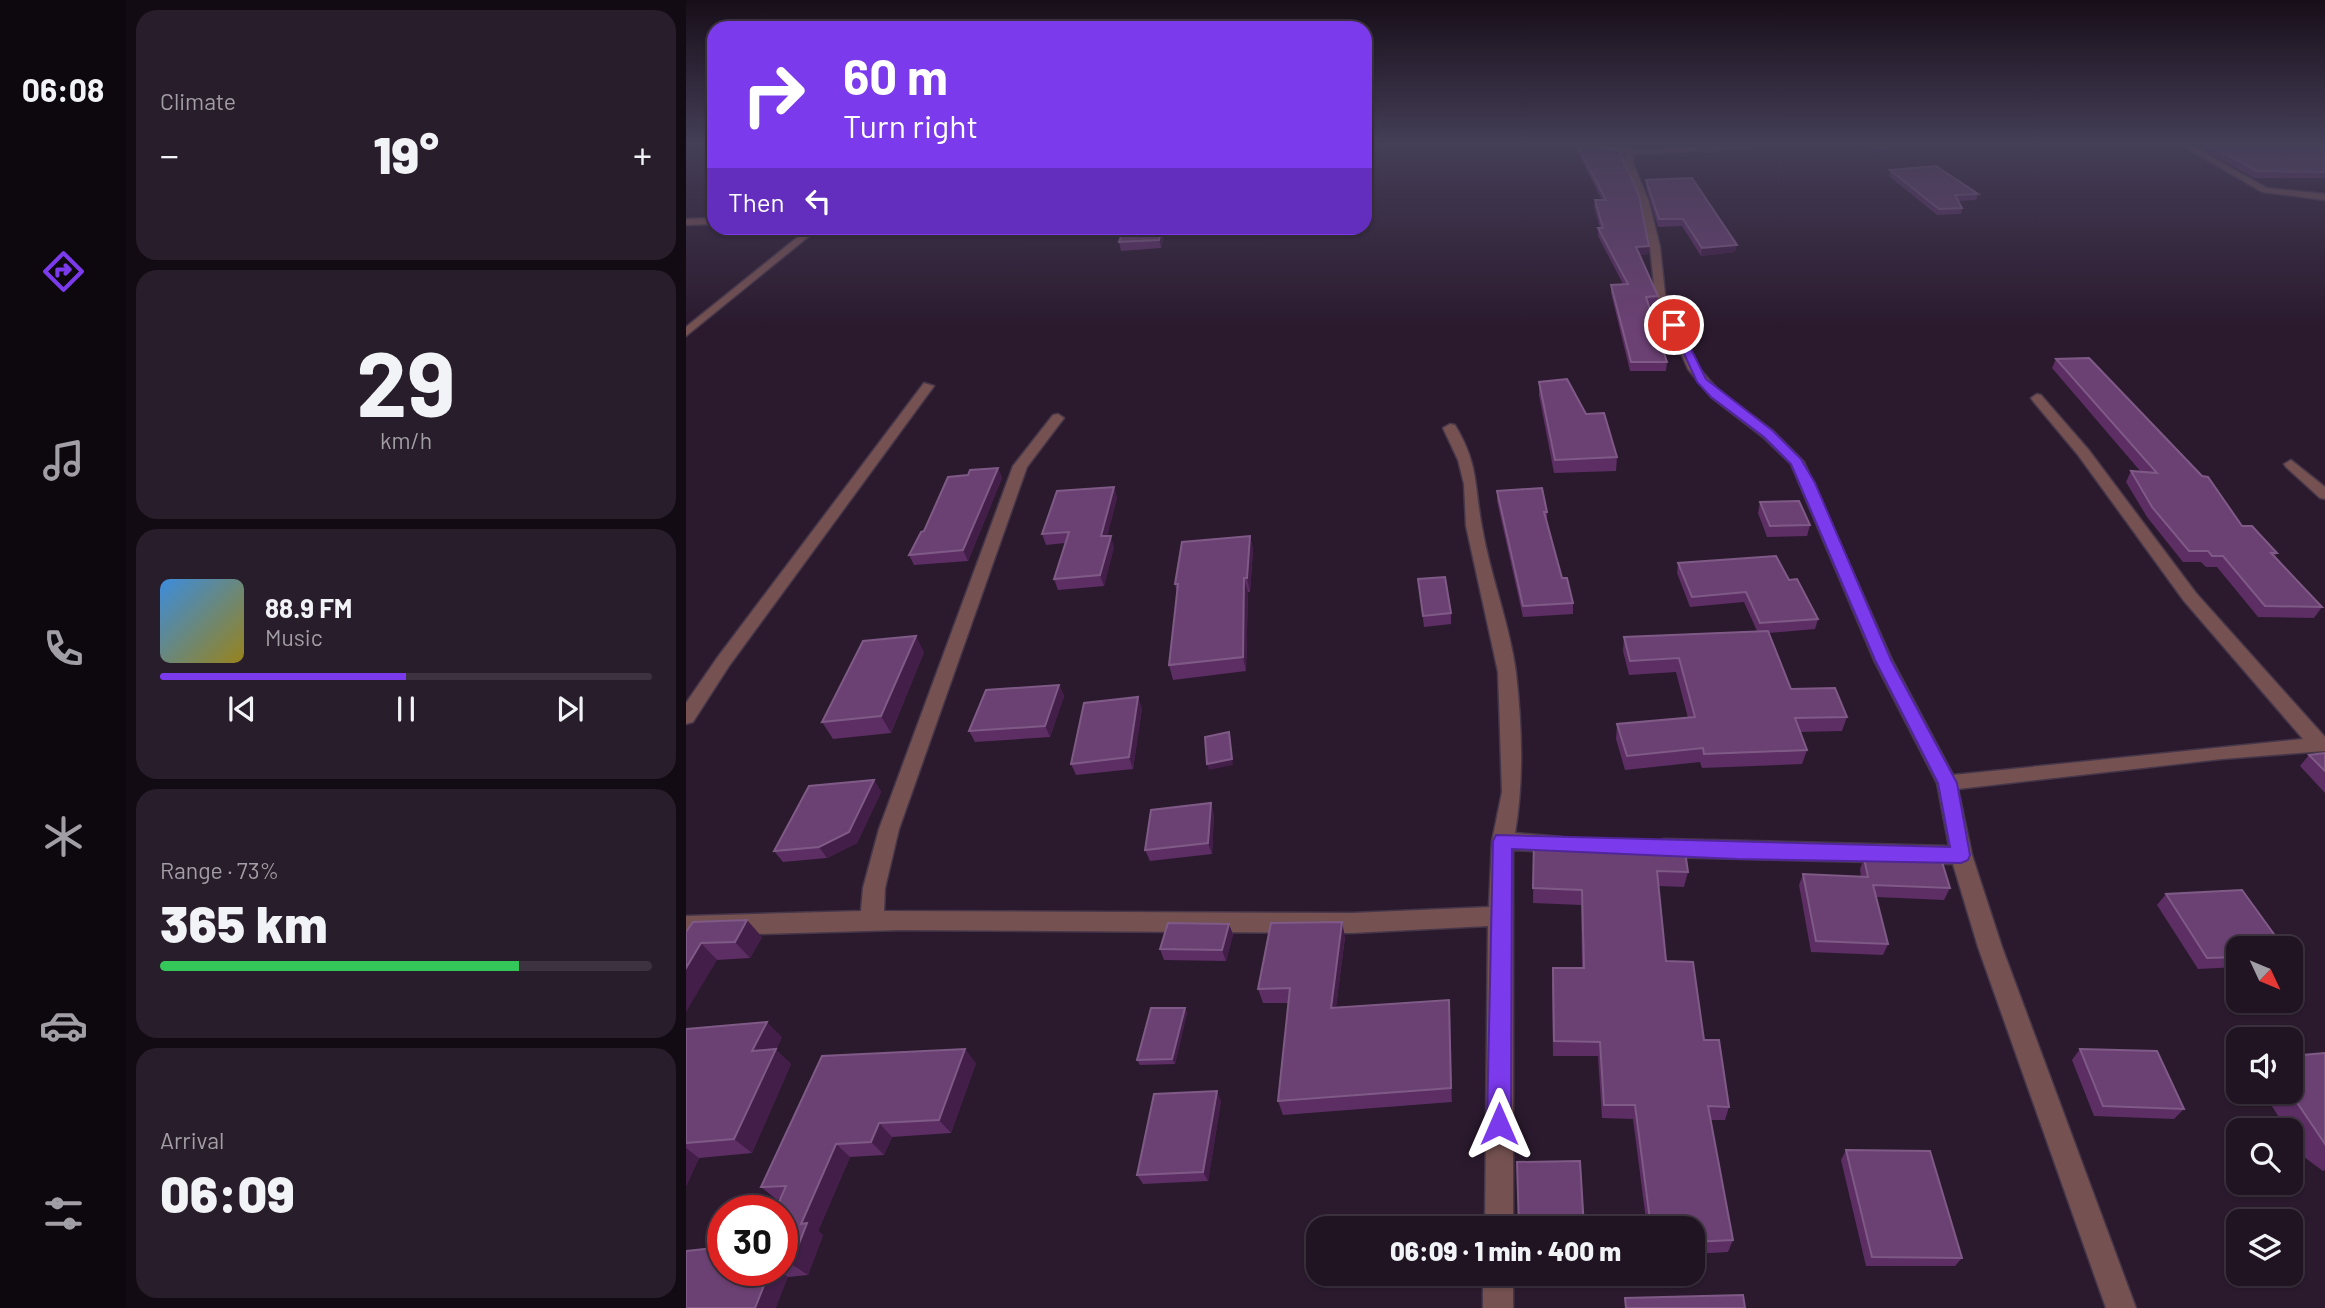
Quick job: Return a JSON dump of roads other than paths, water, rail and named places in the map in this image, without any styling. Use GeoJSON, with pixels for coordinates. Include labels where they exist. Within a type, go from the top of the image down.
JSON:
{"type":"FeatureCollection","features":[{"type":"Feature","properties":{"kind":"street"},"geometry":{"type":"LineString","coordinates":[[1644,204],[1655,247],[1660,294],[1694,369],[1715,394],[1768,434],[1797,462],[1883,660],[1947,783],[1961,855],[2000,973],[2121,1308]]}},
{"type":"Feature","properties":{"kind":"street"},"geometry":{"type":"LineString","coordinates":[[686,222],[707,221]]}},
{"type":"Feature","properties":{"kind":"street"},"geometry":{"type":"LineString","coordinates":[[686,333],[805,235]]}},
{"type":"Feature","properties":{"kind":"street"},"geometry":{"type":"LineString","coordinates":[[686,717],[723,662],[928,386]]}},
{"type":"Feature","properties":{"kind":"street"},"geometry":{"type":"LineString","coordinates":[[2037,398],[2083,452],[2190,597],[2322,744]]}},
{"type":"Feature","properties":{"kind":"street"},"geometry":{"type":"LineString","coordinates":[[872,920],[874,888],[889,829],[1020,466],[1058,418]]}},
{"type":"Feature","properties":{"kind":"street"},"geometry":{"type":"LineString","coordinates":[[1450,428],[1465,460],[1471,484],[1474,526],[1507,672],[1512,792],[1503,841],[1500,916],[1499,1216]]}},
{"type":"Feature","properties":{"kind":"street"},"geometry":{"type":"LineString","coordinates":[[2291,464],[2325,495]]}},
{"type":"Feature","properties":{"kind":"street"},"geometry":{"type":"LineString","coordinates":[[1947,783],[2222,752],[2322,744]]}},
{"type":"Feature","properties":{"kind":"street"},"geometry":{"type":"LineString","coordinates":[[1503,841],[1577,844]]}},
{"type":"Feature","properties":{"kind":"street"},"geometry":{"type":"LineString","coordinates":[[1644,847],[1961,855]]}},
{"type":"Feature","properties":{"kind":"street"},"geometry":{"type":"LineString","coordinates":[[686,926],[872,920],[1352,923],[1500,916]]}},
{"type":"Feature","properties":{"kind":"street"},"geometry":{"type":"LineString","coordinates":[[1498,1308],[1499,1286]]}}]}
